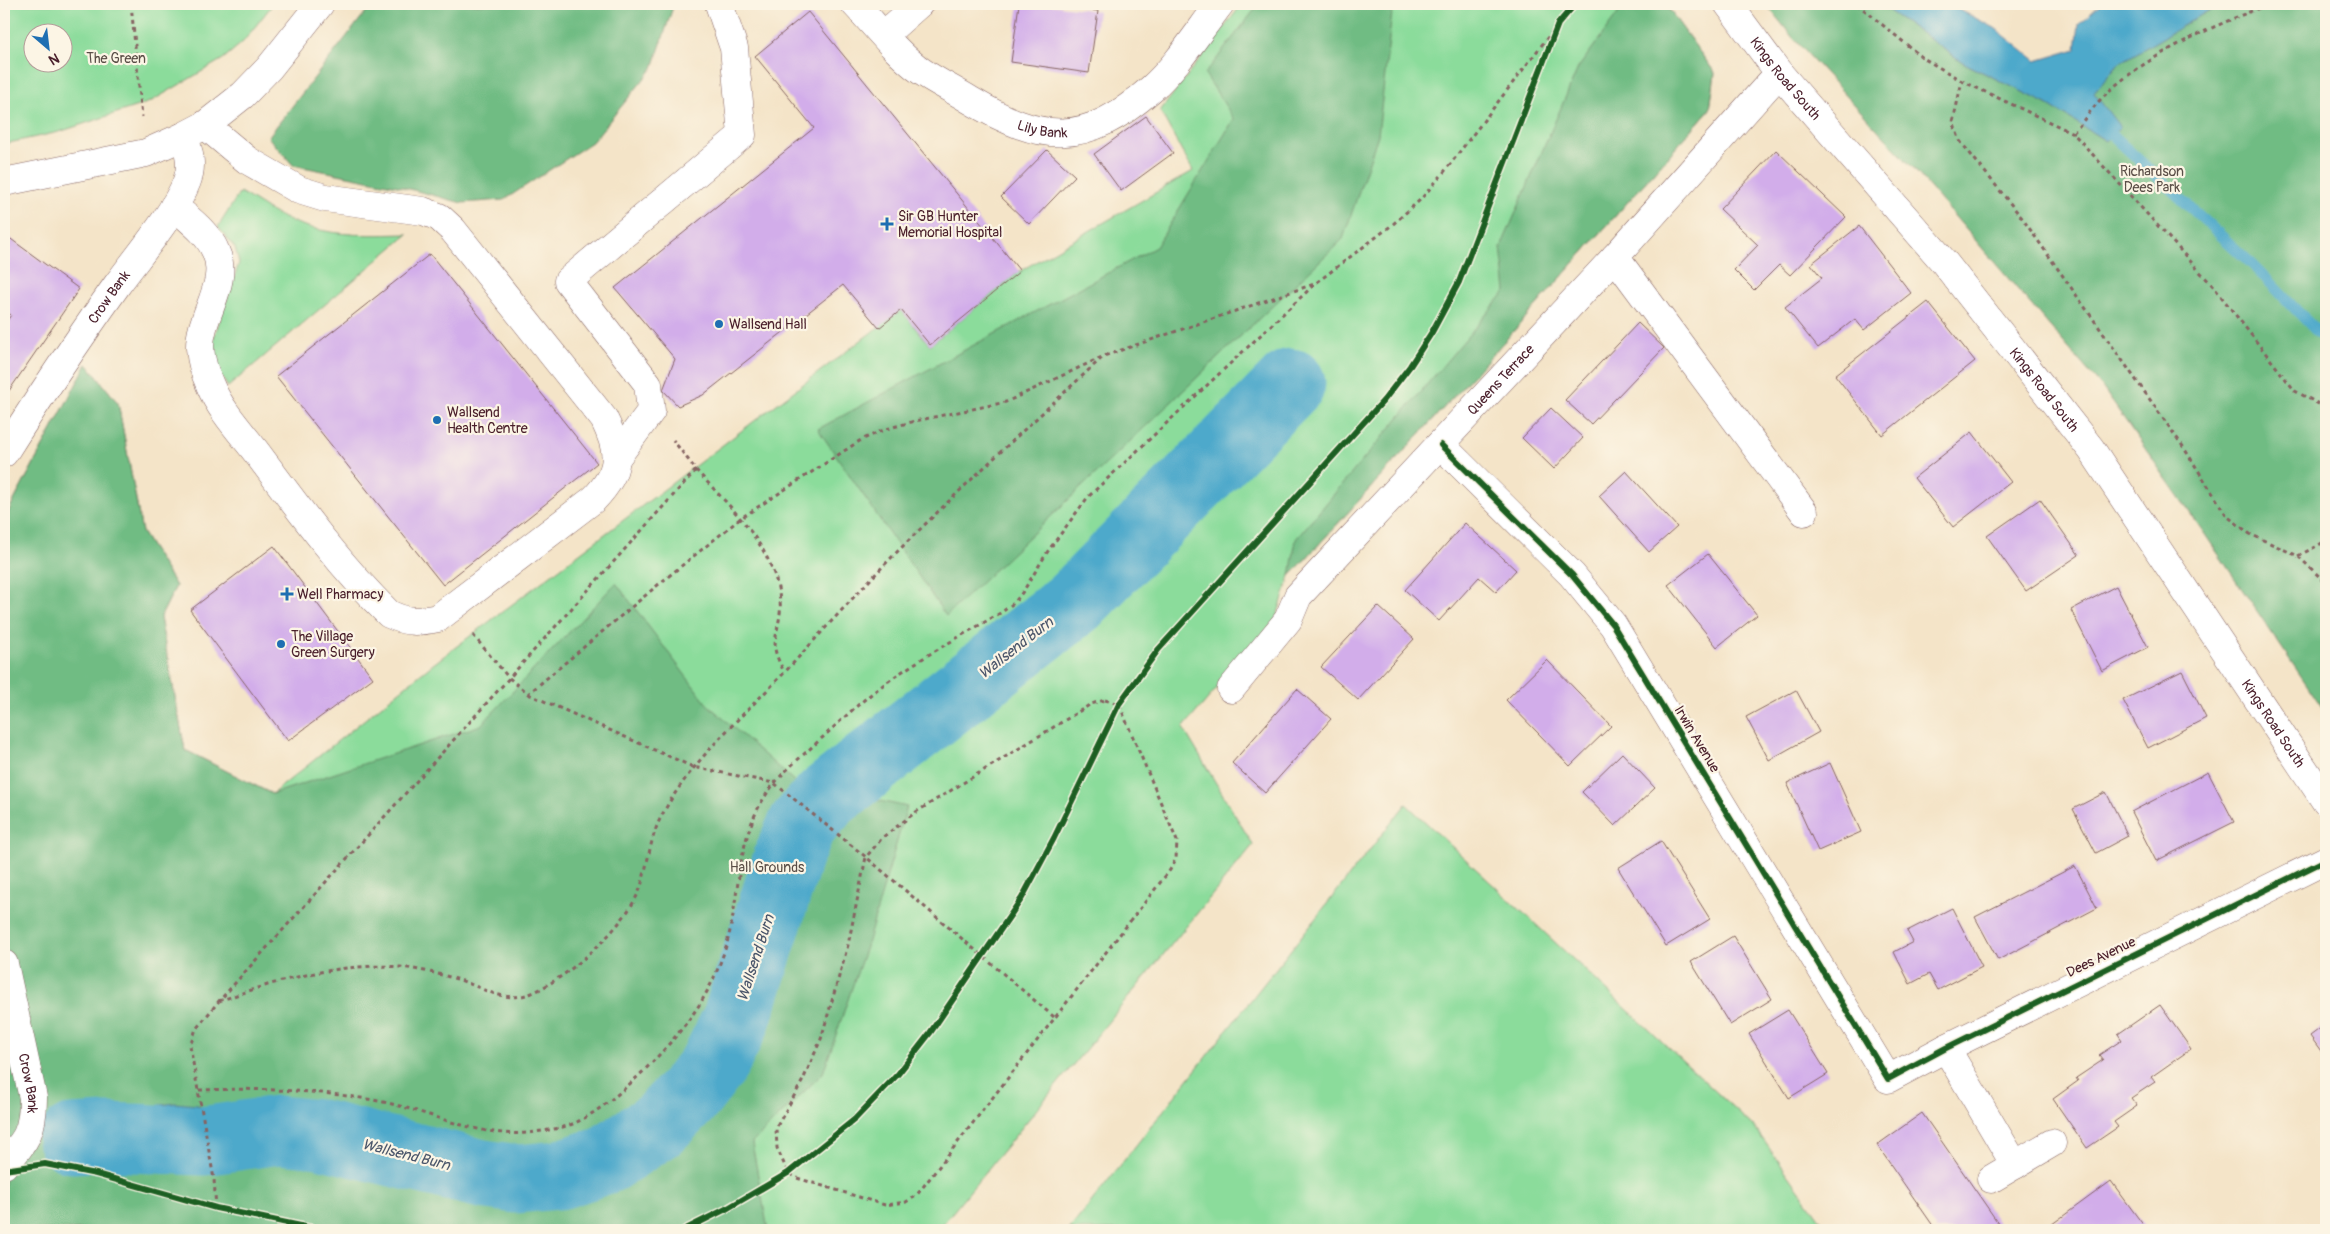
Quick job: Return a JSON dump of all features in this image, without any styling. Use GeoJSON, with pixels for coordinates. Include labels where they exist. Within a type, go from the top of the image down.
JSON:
{"type":"FeatureCollection","features":[{"type":"Feature","properties":{"kind":"street"},"geometry":{"type":"LineString","coordinates":[[4,182],[146,153],[195,131],[243,95],[269,68],[320,4]]}},
{"type":"Feature","properties":{"kind":"street"},"geometry":{"type":"LineString","coordinates":[[617,457],[652,411],[648,384],[568,281],[742,135],[734,48],[719,4]]}},
{"type":"Feature","properties":{"kind":"street","name":"Lily Bank"},"geometry":{"type":"LineString","coordinates":[[855,4],[921,70],[993,114],[1027,129],[1046,133],[1065,133],[1086,129],[1131,105],[1152,88],[1168,71],[1220,4]]}},
{"type":"Feature","properties":{"kind":"street"},"geometry":{"type":"LineString","coordinates":[[884,35],[919,4]]}},
{"type":"Feature","properties":{"kind":"street","name":"Kings Road South"},"geometry":{"type":"LineString","coordinates":[[1728,4],[1779,73],[1944,262],[2091,449],[2326,802]]}},
{"type":"Feature","properties":{"kind":"street","name":"Queens Terrace"},"geometry":{"type":"LineString","coordinates":[[1230,689],[1288,620],[1298,596],[1442,445],[1615,257],[1779,73]]}},
{"type":"Feature","properties":{"kind":"street"},"geometry":{"type":"LineString","coordinates":[[174,206],[206,236],[215,249],[219,262],[219,280],[203,328],[200,348],[210,386],[223,408],[312,526],[389,614],[404,621],[438,618],[594,499],[606,486],[614,473],[617,457],[612,436],[604,420],[453,230],[439,218],[423,211],[325,198],[299,190],[195,131]]}},
{"type":"Feature","properties":{"kind":"street","name":"Crow Bank"},"geometry":{"type":"LineString","coordinates":[[4,453],[94,318],[174,206],[187,182],[195,131]]}},
{"type":"Feature","properties":{"kind":"street"},"geometry":{"type":"LineString","coordinates":[[1615,257],[1804,512]]}},
{"type":"Feature","properties":{"kind":"street","name":"Irwin Avenue"},"geometry":{"type":"LineString","coordinates":[[1442,445],[1572,574],[1614,625],[1888,1080]]}},
{"type":"Feature","properties":{"kind":"street","name":"Dees Avenue"},"geometry":{"type":"LineString","coordinates":[[1888,1080],[1946,1048],[2326,860]]}},
{"type":"Feature","properties":{"kind":"street","name":"Crow Bank"},"geometry":{"type":"LineString","coordinates":[[4,964],[34,1098],[33,1119],[26,1140],[4,1165]]}},
{"type":"Feature","properties":{"kind":"street"},"geometry":{"type":"LineString","coordinates":[[1946,1048],[2015,1165]]}},
{"type":"Feature","properties":{"kind":"street"},"geometry":{"type":"LineString","coordinates":[[1991,1179],[2052,1143]]}},
{"type":"Feature","properties":{"kind":"path"},"geometry":{"type":"LineString","coordinates":[[131,4],[146,153]]}},
{"type":"Feature","properties":{"kind":"path"},"geometry":{"type":"LineString","coordinates":[[1856,4],[1923,58],[1962,81],[2073,133],[2213,286],[2295,391],[2326,408]]}},
{"type":"Feature","properties":{"kind":"path"},"geometry":{"type":"LineString","coordinates":[[2073,133],[2105,95],[2147,62],[2233,18],[2269,4]]}},
{"type":"Feature","properties":{"kind":"path"},"geometry":{"type":"LineString","coordinates":[[199,1090],[240,1088],[330,1095],[386,1103],[466,1126],[509,1134],[533,1133],[576,1122],[620,1092],[680,1031],[711,984],[727,942],[741,858],[748,831],[774,783],[858,704],[915,663],[1002,612],[1015,602],[1048,551],[1088,497],[1316,283],[1392,226],[1420,200],[1441,176],[1564,18]]}},
{"type":"Feature","properties":{"kind":"path"},"geometry":{"type":"LineString","coordinates":[[1548,52],[1558,24]]}},
{"type":"Feature","properties":{"kind":"path"},"geometry":{"type":"LineString","coordinates":[[1962,81],[1953,122],[1960,141],[2022,218],[2179,440],[2227,516],[2250,534],[2298,556],[2326,583]]}},
{"type":"Feature","properties":{"kind":"path"},"geometry":{"type":"LineString","coordinates":[[528,694],[741,518],[861,440],[886,429],[915,421],[1006,402],[1104,356],[1316,283]]}},
{"type":"Feature","properties":{"kind":"path"},"geometry":{"type":"LineString","coordinates":[[218,1001],[274,982],[354,968],[400,967],[454,978],[490,994],[508,998],[530,994],[580,961],[604,940],[627,914],[640,888],[660,819],[693,767],[891,559],[1104,356]]}},
{"type":"Feature","properties":{"kind":"path"},"geometry":{"type":"LineString","coordinates":[[652,411],[696,470],[741,518],[772,566],[778,582],[781,604],[775,649],[784,672]]}},
{"type":"Feature","properties":{"kind":"path"},"geometry":{"type":"LineString","coordinates":[[216,1208],[214,1179],[190,1046],[191,1038],[218,1001],[696,470]]}},
{"type":"Feature","properties":{"kind":"path"},"geometry":{"type":"LineString","coordinates":[[2298,556],[2326,541]]}},
{"type":"Feature","properties":{"kind":"path"},"geometry":{"type":"LineString","coordinates":[[452,609],[508,677],[528,694],[693,767],[774,783],[866,857],[1054,1017]]}},
{"type":"Feature","properties":{"kind":"path"},"geometry":{"type":"LineString","coordinates":[[1115,712],[1124,696]]}},
{"type":"Feature","properties":{"kind":"path"},"geometry":{"type":"LineString","coordinates":[[1105,700],[1119,704],[1177,842],[1178,851],[1170,870],[916,1196],[906,1202],[885,1205],[797,1178],[788,1173],[777,1148],[776,1128],[803,1080],[821,1039],[848,945],[866,857],[883,837],[916,812],[1091,704],[1105,700]]}},
{"type":"Feature","properties":{"kind":"path"},"geometry":{"type":"LineString","coordinates":[[977,965],[988,950]]}},
{"type":"Feature","properties":{"kind":"path"},"geometry":{"type":"LineString","coordinates":[[779,1178],[795,1167]]}},
{"type":"Feature","properties":{"kind":"path"},"geometry":{"type":"LineString","coordinates":[[207,1206],[224,1210]]}},
{"type":"Feature","properties":{"kind":"green space","name":"The Green"},"geometry":{"type":"Polygon","coordinates":[[[4,4],[273,4],[243,42],[223,59],[150,102],[59,132],[4,144],[4,4]]]}},
{"type":"Feature","properties":{"kind":"green space"},"geometry":{"type":"Polygon","coordinates":[[[372,4],[674,4],[653,68],[592,142],[504,200],[462,203],[402,187],[293,165],[268,137],[372,4]]]}},
{"type":"Feature","properties":{"kind":"green space","name":"Hall Grounds"},"geometry":{"type":"Polygon","coordinates":[[[1242,4],[1665,4],[1715,73],[1710,109],[1511,334],[1290,576],[1276,619],[1183,728],[1253,845],[938,1230],[75,1230],[4,529],[10,508],[87,364],[118,403],[142,532],[176,586],[160,618],[185,750],[272,794],[432,665],[901,310],[930,345],[1020,271],[1193,171],[1160,111],[1242,4]]]}},
{"type":"Feature","properties":{"kind":"green space"},"geometry":{"type":"Polygon","coordinates":[[[1259,4],[1393,4],[1378,135],[1343,239],[946,616],[818,429],[1156,247],[1234,119],[1205,74],[1259,4]]]}},
{"type":"Feature","properties":{"kind":"green space"},"geometry":{"type":"Polygon","coordinates":[[[1625,4],[1665,4],[1715,73],[1710,109],[1511,334],[1290,576],[1296,539],[1506,291],[1501,247],[1578,68],[1625,4]]]}},
{"type":"Feature","properties":{"kind":"green space","name":"Richardson Dees Park"},"geometry":{"type":"Polygon","coordinates":[[[1766,4],[1879,4],[1964,63],[2047,104],[2106,141],[2119,127],[2094,93],[2118,64],[2208,11],[2227,4],[2326,4],[2326,713],[2102,387],[1913,168],[1793,38],[1766,4]]]}},
{"type":"Feature","properties":{"kind":"green space"},"geometry":{"type":"Polygon","coordinates":[[[240,192],[284,218],[320,230],[349,234],[408,234],[228,387],[214,365],[212,343],[239,263],[235,248],[218,227],[240,192]]]}},
{"type":"Feature","properties":{"kind":"green space"},"geometry":{"type":"Polygon","coordinates":[[[87,364],[118,403],[142,532],[176,586],[160,618],[185,750],[272,794],[481,725],[616,583],[707,704],[795,782],[907,807],[868,941],[823,1073],[752,1143],[768,1230],[4,1230],[4,523],[10,508],[87,364]]]}},
{"type":"Feature","properties":{"kind":"green space"},"geometry":{"type":"Polygon","coordinates":[[[1406,804],[1754,1127],[1828,1230],[1069,1230],[1406,804]]]}},
{"type":"Feature","properties":{"kind":"water"},"geometry":{"type":"Polygon","coordinates":[[[1879,4],[1948,4],[1995,28],[2036,61],[2076,49],[2079,24],[2101,4],[2227,4],[2208,11],[2118,64],[2094,93],[2120,127],[2106,141],[2047,104],[1964,63],[1879,4]]]}},
{"type":"Feature","properties":{"kind":"water"},"geometry":{"type":"Polygon","coordinates":[[[175,1103],[197,1105],[278,1130],[262,1149],[246,1154],[250,1166],[238,1166],[232,1170],[216,1161],[208,1169],[172,1170],[73,1154],[72,1123],[104,1113],[175,1103]]]}},
{"type":"Feature","properties":{"kind":"building"},"geometry":{"type":"Polygon","coordinates":[[[1019,4],[1044,4],[1098,11],[1089,73],[1011,62],[1019,4]]]}},
{"type":"Feature","properties":{"kind":"building","name":"Sir GB Hunter Memorial Hospital"},"geometry":{"type":"Polygon","coordinates":[[[808,12],[1020,271],[930,345],[901,310],[879,328],[843,285],[703,395],[678,406],[663,390],[675,359],[615,288],[814,128],[755,56],[808,12]]]}},
{"type":"Feature","properties":{"kind":"building"},"geometry":{"type":"Polygon","coordinates":[[[1146,116],[1173,153],[1121,191],[1094,154],[1146,116]]]}},
{"type":"Feature","properties":{"kind":"building"},"geometry":{"type":"Polygon","coordinates":[[[1047,150],[1075,176],[1029,224],[1001,197],[1047,150]]]}},
{"type":"Feature","properties":{"kind":"building"},"geometry":{"type":"Polygon","coordinates":[[[1776,150],[1846,217],[1790,275],[1779,265],[1754,290],[1734,270],[1758,245],[1720,209],[1776,150]]]}},
{"type":"Feature","properties":{"kind":"building"},"geometry":{"type":"Polygon","coordinates":[[[1859,226],[1911,293],[1864,330],[1855,319],[1818,348],[1785,307],[1822,278],[1811,264],[1859,226]]]}},
{"type":"Feature","properties":{"kind":"building"},"geometry":{"type":"Polygon","coordinates":[[[4,234],[79,289],[4,398],[4,325],[11,315],[4,309],[4,234]]]}},
{"type":"Feature","properties":{"kind":"building","name":"Wallsend Health Centre"},"geometry":{"type":"Polygon","coordinates":[[[430,254],[597,463],[443,585],[276,376],[430,254]]]}},
{"type":"Feature","properties":{"kind":"building"},"geometry":{"type":"Polygon","coordinates":[[[1928,302],[1975,361],[1882,435],[1835,375],[1928,302]]]}},
{"type":"Feature","properties":{"kind":"building"},"geometry":{"type":"Polygon","coordinates":[[[1638,323],[1664,348],[1591,424],[1565,400],[1638,323]]]}},
{"type":"Feature","properties":{"kind":"building"},"geometry":{"type":"Polygon","coordinates":[[[1551,408],[1583,438],[1554,469],[1522,438],[1551,408]]]}},
{"type":"Feature","properties":{"kind":"building"},"geometry":{"type":"Polygon","coordinates":[[[1972,432],[2011,482],[1953,527],[1914,478],[1972,432]]]}},
{"type":"Feature","properties":{"kind":"building"},"geometry":{"type":"Polygon","coordinates":[[[1626,471],[1677,527],[1649,552],[1599,496],[1626,471]]]}},
{"type":"Feature","properties":{"kind":"building"},"geometry":{"type":"Polygon","coordinates":[[[2040,499],[2079,555],[2026,591],[1987,536],[2040,499]]]}},
{"type":"Feature","properties":{"kind":"building"},"geometry":{"type":"Polygon","coordinates":[[[1465,523],[1516,570],[1496,592],[1479,577],[1439,621],[1405,590],[1465,523]]]}},
{"type":"Feature","properties":{"kind":"building","name":"The Village Green Surgery"},"geometry":{"type":"Polygon","coordinates":[[[274,546],[373,678],[288,741],[190,610],[274,546]]]}},
{"type":"Feature","properties":{"kind":"building"},"geometry":{"type":"Polygon","coordinates":[[[1708,554],[1757,615],[1717,647],[1668,585],[1708,554]]]}},
{"type":"Feature","properties":{"kind":"building"},"geometry":{"type":"Polygon","coordinates":[[[2116,586],[2148,647],[2102,671],[2071,610],[2116,586]]]}},
{"type":"Feature","properties":{"kind":"building"},"geometry":{"type":"Polygon","coordinates":[[[1378,606],[1414,639],[1358,700],[1321,667],[1378,606]]]}},
{"type":"Feature","properties":{"kind":"building"},"geometry":{"type":"Polygon","coordinates":[[[1547,660],[1611,726],[1570,766],[1506,700],[1547,660]]]}},
{"type":"Feature","properties":{"kind":"building"},"geometry":{"type":"Polygon","coordinates":[[[2182,671],[2206,718],[2148,748],[2123,700],[2182,671]]]}},
{"type":"Feature","properties":{"kind":"building"},"geometry":{"type":"Polygon","coordinates":[[[1297,689],[1331,719],[1265,793],[1232,763],[1297,689]]]}},
{"type":"Feature","properties":{"kind":"building"},"geometry":{"type":"Polygon","coordinates":[[[1796,690],[1819,732],[1769,760],[1746,717],[1796,690]]]}},
{"type":"Feature","properties":{"kind":"building"},"geometry":{"type":"Polygon","coordinates":[[[1622,753],[1655,788],[1615,826],[1582,792],[1622,753]]]}},
{"type":"Feature","properties":{"kind":"building"},"geometry":{"type":"Polygon","coordinates":[[[1830,763],[1861,832],[1818,851],[1787,783],[1830,763]]]}},
{"type":"Feature","properties":{"kind":"building"},"geometry":{"type":"Polygon","coordinates":[[[2208,772],[2234,822],[2156,861],[2131,812],[2208,772]]]}},
{"type":"Feature","properties":{"kind":"building"},"geometry":{"type":"Polygon","coordinates":[[[2106,792],[2128,836],[2096,853],[2073,809],[2106,792]]]}},
{"type":"Feature","properties":{"kind":"building"},"geometry":{"type":"Polygon","coordinates":[[[1661,841],[1710,919],[1666,946],[1618,868],[1661,841]]]}},
{"type":"Feature","properties":{"kind":"building"},"geometry":{"type":"Polygon","coordinates":[[[2075,866],[2097,908],[1998,960],[1975,917],[2075,866]]]}},
{"type":"Feature","properties":{"kind":"building"},"geometry":{"type":"Polygon","coordinates":[[[1952,908],[1982,967],[1938,990],[1929,974],[1910,984],[1894,952],[1913,942],[1907,931],[1952,908]]]}},
{"type":"Feature","properties":{"kind":"building"},"geometry":{"type":"Polygon","coordinates":[[[1733,936],[1772,999],[1730,1025],[1691,962],[1733,936]]]}},
{"type":"Feature","properties":{"kind":"building"},"geometry":{"type":"Polygon","coordinates":[[[2160,1005],[2191,1049],[2151,1077],[2155,1082],[2131,1098],[2137,1106],[2114,1122],[2118,1127],[2087,1148],[2053,1099],[2078,1081],[2076,1078],[2103,1060],[2099,1055],[2122,1040],[2118,1034],[2160,1005]]]}},
{"type":"Feature","properties":{"kind":"building"},"geometry":{"type":"Polygon","coordinates":[[[1788,1010],[1828,1074],[1789,1098],[1749,1034],[1788,1010]]]}},
{"type":"Feature","properties":{"kind":"building"},"geometry":{"type":"Polygon","coordinates":[[[2326,1024],[2326,1058],[2310,1036],[2326,1024]]]}},
{"type":"Feature","properties":{"kind":"building"},"geometry":{"type":"Polygon","coordinates":[[[1922,1113],[2003,1230],[1936,1230],[1877,1145],[1922,1113]]]}},
{"type":"Feature","properties":{"kind":"building"},"geometry":{"type":"Polygon","coordinates":[[[2111,1181],[2147,1230],[2044,1230],[2111,1181]]]}},
{"type":"Feature","properties":{"kind":"waterway"},"geometry":{"type":"LineString","coordinates":[[2100,124],[2254,266],[2326,341]]}},
{"type":"Feature","properties":{"kind":"waterway","name":"Wallsend Burn"},"geometry":{"type":"LineString","coordinates":[[72,1139],[106,1137],[203,1141],[278,1130],[320,1134],[482,1174],[517,1179],[559,1175],[607,1159],[658,1126],[690,1094],[715,1062],[736,1020],[789,854],[802,825],[826,798],[1075,602],[1291,383]]}},
{"type":"Feature","properties":{"kind":"cycle path"},"geometry":{"type":"LineString","coordinates":[[684,1230],[728,1208],[788,1173],[855,1119],[898,1074],[930,1033],[1022,898],[1054,838],[1119,704],[1158,650],[1384,400],[1410,366],[1432,332],[1459,282],[1558,24],[1575,4]]}},
{"type":"Feature","properties":{"kind":"cycle path"},"geometry":{"type":"LineString","coordinates":[[1441,445],[1572,575],[1613,625],[1888,1079],[1946,1048],[2326,860]]}},
{"type":"Feature","properties":{"kind":"cycle path"},"geometry":{"type":"LineString","coordinates":[[4,1170],[45,1164],[96,1174],[216,1208],[320,1230]]}},
{"type":"Feature","properties":{"kind":"place","name":"Sir GB Hunter Memorial Hospital"},"geometry":{"type":"Point","coordinates":[887,224]}},
{"type":"Feature","properties":{"kind":"place","name":"Wallsend Hall"},"geometry":{"type":"Point","coordinates":[719,324]}},
{"type":"Feature","properties":{"kind":"place","name":"Wallsend Health Centre"},"geometry":{"type":"Point","coordinates":[437,420]}},
{"type":"Feature","properties":{"kind":"place","name":"Well Pharmacy"},"geometry":{"type":"Point","coordinates":[287,594]}},
{"type":"Feature","properties":{"kind":"place","name":"The Village Green Surgery"},"geometry":{"type":"Point","coordinates":[281,644]}}]}
